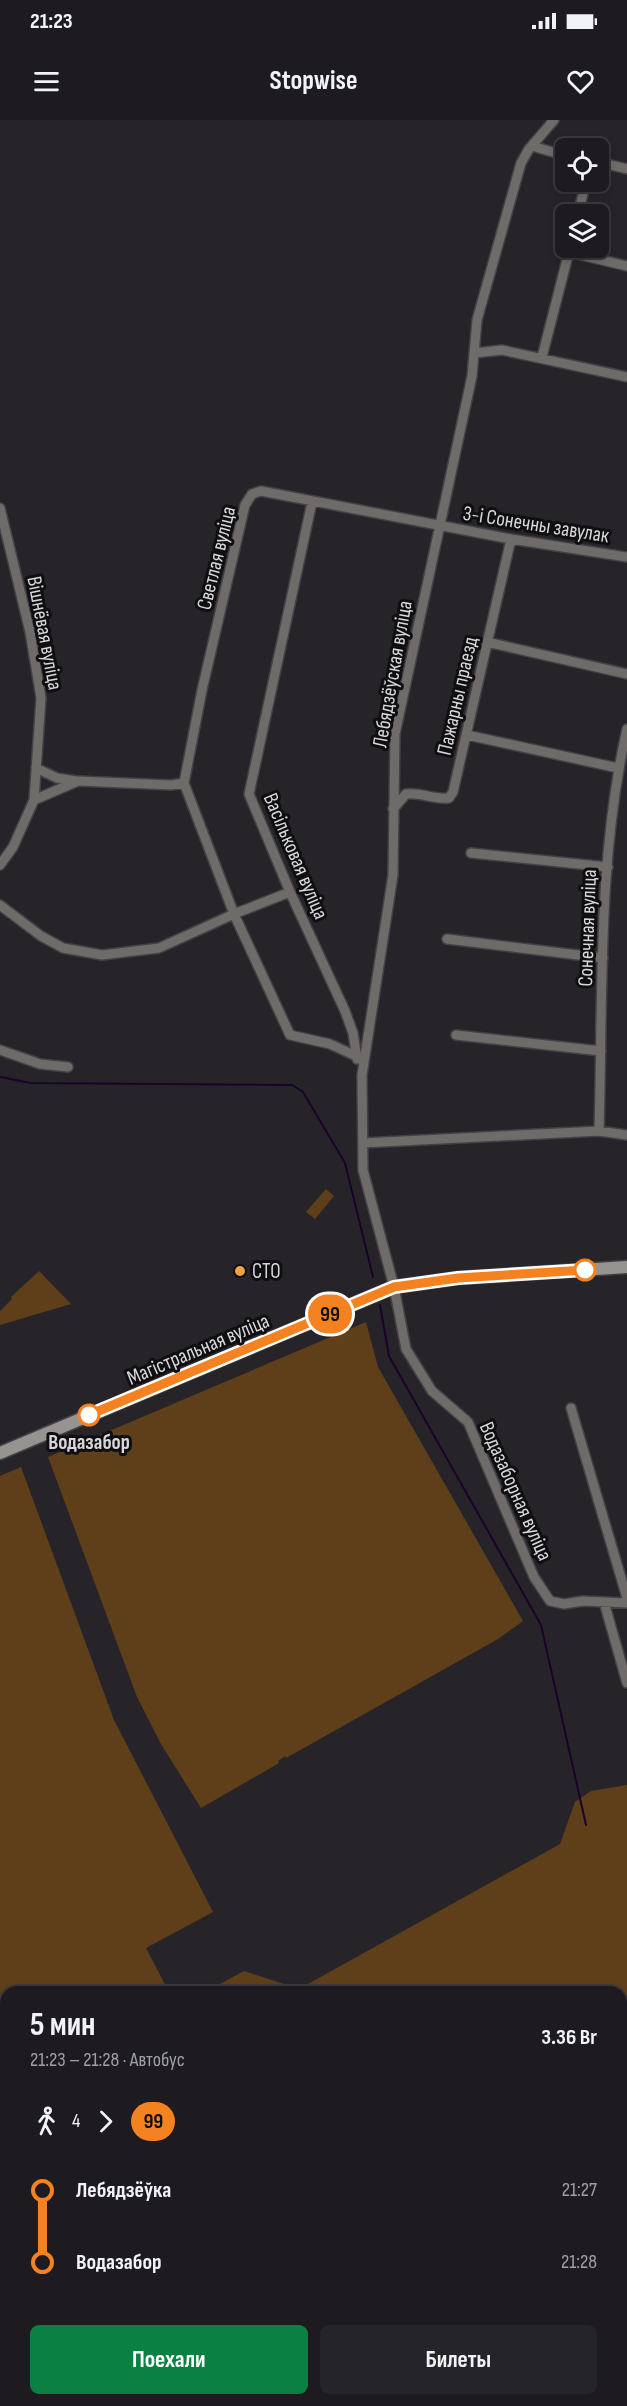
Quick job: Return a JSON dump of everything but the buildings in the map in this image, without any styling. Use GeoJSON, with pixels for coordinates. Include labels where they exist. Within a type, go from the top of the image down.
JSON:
{"type":"FeatureCollection","features":[{"type":"Feature","properties":{"kind":"main road","name":"Магістральная вуліца"},"geometry":{"type":"LineString","coordinates":[[0,1453],[394,1287],[458,1278],[627,1267]]}},
{"type":"Feature","properties":{"kind":"street","name":"Лебядзёўская вуліца"},"geometry":{"type":"LineString","coordinates":[[394,1287],[363,1170],[362,1076],[393,875],[395,734],[472,376],[477,320],[521,163],[554,120]]}},
{"type":"Feature","properties":{"kind":"street"},"geometry":{"type":"LineString","coordinates":[[532,146],[555,153]]}},
{"type":"Feature","properties":{"kind":"street"},"geometry":{"type":"LineString","coordinates":[[609,165],[627,169]]}},
{"type":"Feature","properties":{"kind":"street"},"geometry":{"type":"LineString","coordinates":[[542,357],[567,258]]}},
{"type":"Feature","properties":{"kind":"street"},"geometry":{"type":"LineString","coordinates":[[598,258],[627,266]]}},
{"type":"Feature","properties":{"kind":"street"},"geometry":{"type":"LineString","coordinates":[[475,353],[502,351],[542,357],[627,377]]}},
{"type":"Feature","properties":{"kind":"street","name":"Светлая вуліца"},"geometry":{"type":"LineString","coordinates":[[184,783],[202,690],[245,505],[252,494],[261,491],[440,526]]}},
{"type":"Feature","properties":{"kind":"street","name":"Васільковая вуліца"},"geometry":{"type":"LineString","coordinates":[[312,502],[249,794],[290,892],[345,1011],[353,1034],[362,1076]]}},
{"type":"Feature","properties":{"kind":"street","name":"Вішнёвая вуліца"},"geometry":{"type":"LineString","coordinates":[[0,508],[30,632],[41,698],[34,800],[13,847],[0,864]]}},
{"type":"Feature","properties":{"kind":"street","name":"3-і Сонечны завулак"},"geometry":{"type":"LineString","coordinates":[[440,526],[627,557]]}},
{"type":"Feature","properties":{"kind":"street","name":"Пажарны праезд"},"geometry":{"type":"LineString","coordinates":[[393,809],[406,794],[416,793],[449,798],[467,735],[511,539]]}},
{"type":"Feature","properties":{"kind":"street"},"geometry":{"type":"LineString","coordinates":[[487,642],[627,674]]}},
{"type":"Feature","properties":{"kind":"street","name":"Сонечная вуліца"},"geometry":{"type":"LineString","coordinates":[[599,1131],[603,958],[608,867],[618,768],[627,729]]}},
{"type":"Feature","properties":{"kind":"street"},"geometry":{"type":"LineString","coordinates":[[467,735],[618,768]]}},
{"type":"Feature","properties":{"kind":"street"},"geometry":{"type":"LineString","coordinates":[[36,768],[57,778],[78,781],[171,785],[184,783],[234,914],[290,1035],[330,1044],[356,1056]]}},
{"type":"Feature","properties":{"kind":"street"},"geometry":{"type":"LineString","coordinates":[[34,800],[78,781]]}},
{"type":"Feature","properties":{"kind":"street"},"geometry":{"type":"LineString","coordinates":[[471,853],[608,867]]}},
{"type":"Feature","properties":{"kind":"street"},"geometry":{"type":"LineString","coordinates":[[0,905],[41,936],[63,948],[102,956],[159,948],[290,892]]}},
{"type":"Feature","properties":{"kind":"street"},"geometry":{"type":"LineString","coordinates":[[447,939],[603,958]]}},
{"type":"Feature","properties":{"kind":"street"},"geometry":{"type":"LineString","coordinates":[[353,1034],[369,1034]]}},
{"type":"Feature","properties":{"kind":"street"},"geometry":{"type":"LineString","coordinates":[[456,1035],[602,1051]]}},
{"type":"Feature","properties":{"kind":"street"},"geometry":{"type":"LineString","coordinates":[[0,1050],[40,1064],[68,1067]]}},
{"type":"Feature","properties":{"kind":"street"},"geometry":{"type":"LineString","coordinates":[[363,1143],[599,1131],[627,1135]]}},
{"type":"Feature","properties":{"kind":"street","name":"Водазаборная вуліца"},"geometry":{"type":"LineString","coordinates":[[394,1287],[406,1349],[432,1391],[468,1422],[534,1577],[550,1601],[564,1604],[583,1601],[627,1603]]}},
{"type":"Feature","properties":{"kind":"street"},"geometry":{"type":"LineString","coordinates":[[571,1408],[627,1598]]}},
{"type":"Feature","properties":{"kind":"street"},"geometry":{"type":"LineString","coordinates":[[604,1602],[627,1683]]}},
{"type":"Feature","properties":{"kind":"shaded area"},"geometry":{"type":"Polygon","coordinates":[[[326,1189],[334,1196],[315,1219],[306,1212],[326,1189]]]}},
{"type":"Feature","properties":{"kind":"shaded area"},"geometry":{"type":"Polygon","coordinates":[[[39,1271],[71,1304],[0,1325],[0,1311],[12,1299],[11,1297],[39,1271]]]}},
{"type":"Feature","properties":{"kind":"shaded area"},"geometry":{"type":"Polygon","coordinates":[[[366,1322],[378,1367],[523,1621],[498,1639],[286,1758],[285,1756],[278,1761],[279,1763],[201,1808],[161,1744],[137,1697],[48,1457],[366,1322]]]}},
{"type":"Feature","properties":{"kind":"shaded area"},"geometry":{"type":"Polygon","coordinates":[[[21,1467],[114,1720],[213,1912],[146,1948],[166,1986],[0,1986],[0,1476],[21,1467]]]}},
{"type":"Feature","properties":{"kind":"shaded area"},"geometry":{"type":"Polygon","coordinates":[[[627,1785],[627,1986],[304,1986],[560,1844],[575,1802],[591,1791],[627,1785]]]}},
{"type":"Feature","properties":{"kind":"shaded area"},"geometry":{"type":"Polygon","coordinates":[[[244,1971],[290,1986],[216,1986],[244,1971]]]}},
{"type":"Feature","properties":{"kind":"waterway"},"geometry":{"type":"LineString","coordinates":[[0,1077],[31,1083],[292,1085],[303,1092],[345,1163],[373,1277]]}},
{"type":"Feature","properties":{"kind":"waterway"},"geometry":{"type":"LineString","coordinates":[[380,1305],[389,1356],[541,1625],[586,1825]]}},
{"type":"Feature","properties":{"kind":"bus line","name":"99"},"geometry":{"type":"LineString","coordinates":[[89,1415],[394,1287],[458,1278],[585,1270]]}},
{"type":"Feature","properties":{"kind":"place","name":"СТО"},"geometry":{"type":"Point","coordinates":[240,1271]}},
{"type":"Feature","properties":{"kind":"place","name":"Водазабор"},"geometry":{"type":"Point","coordinates":[89,1415]}}]}
